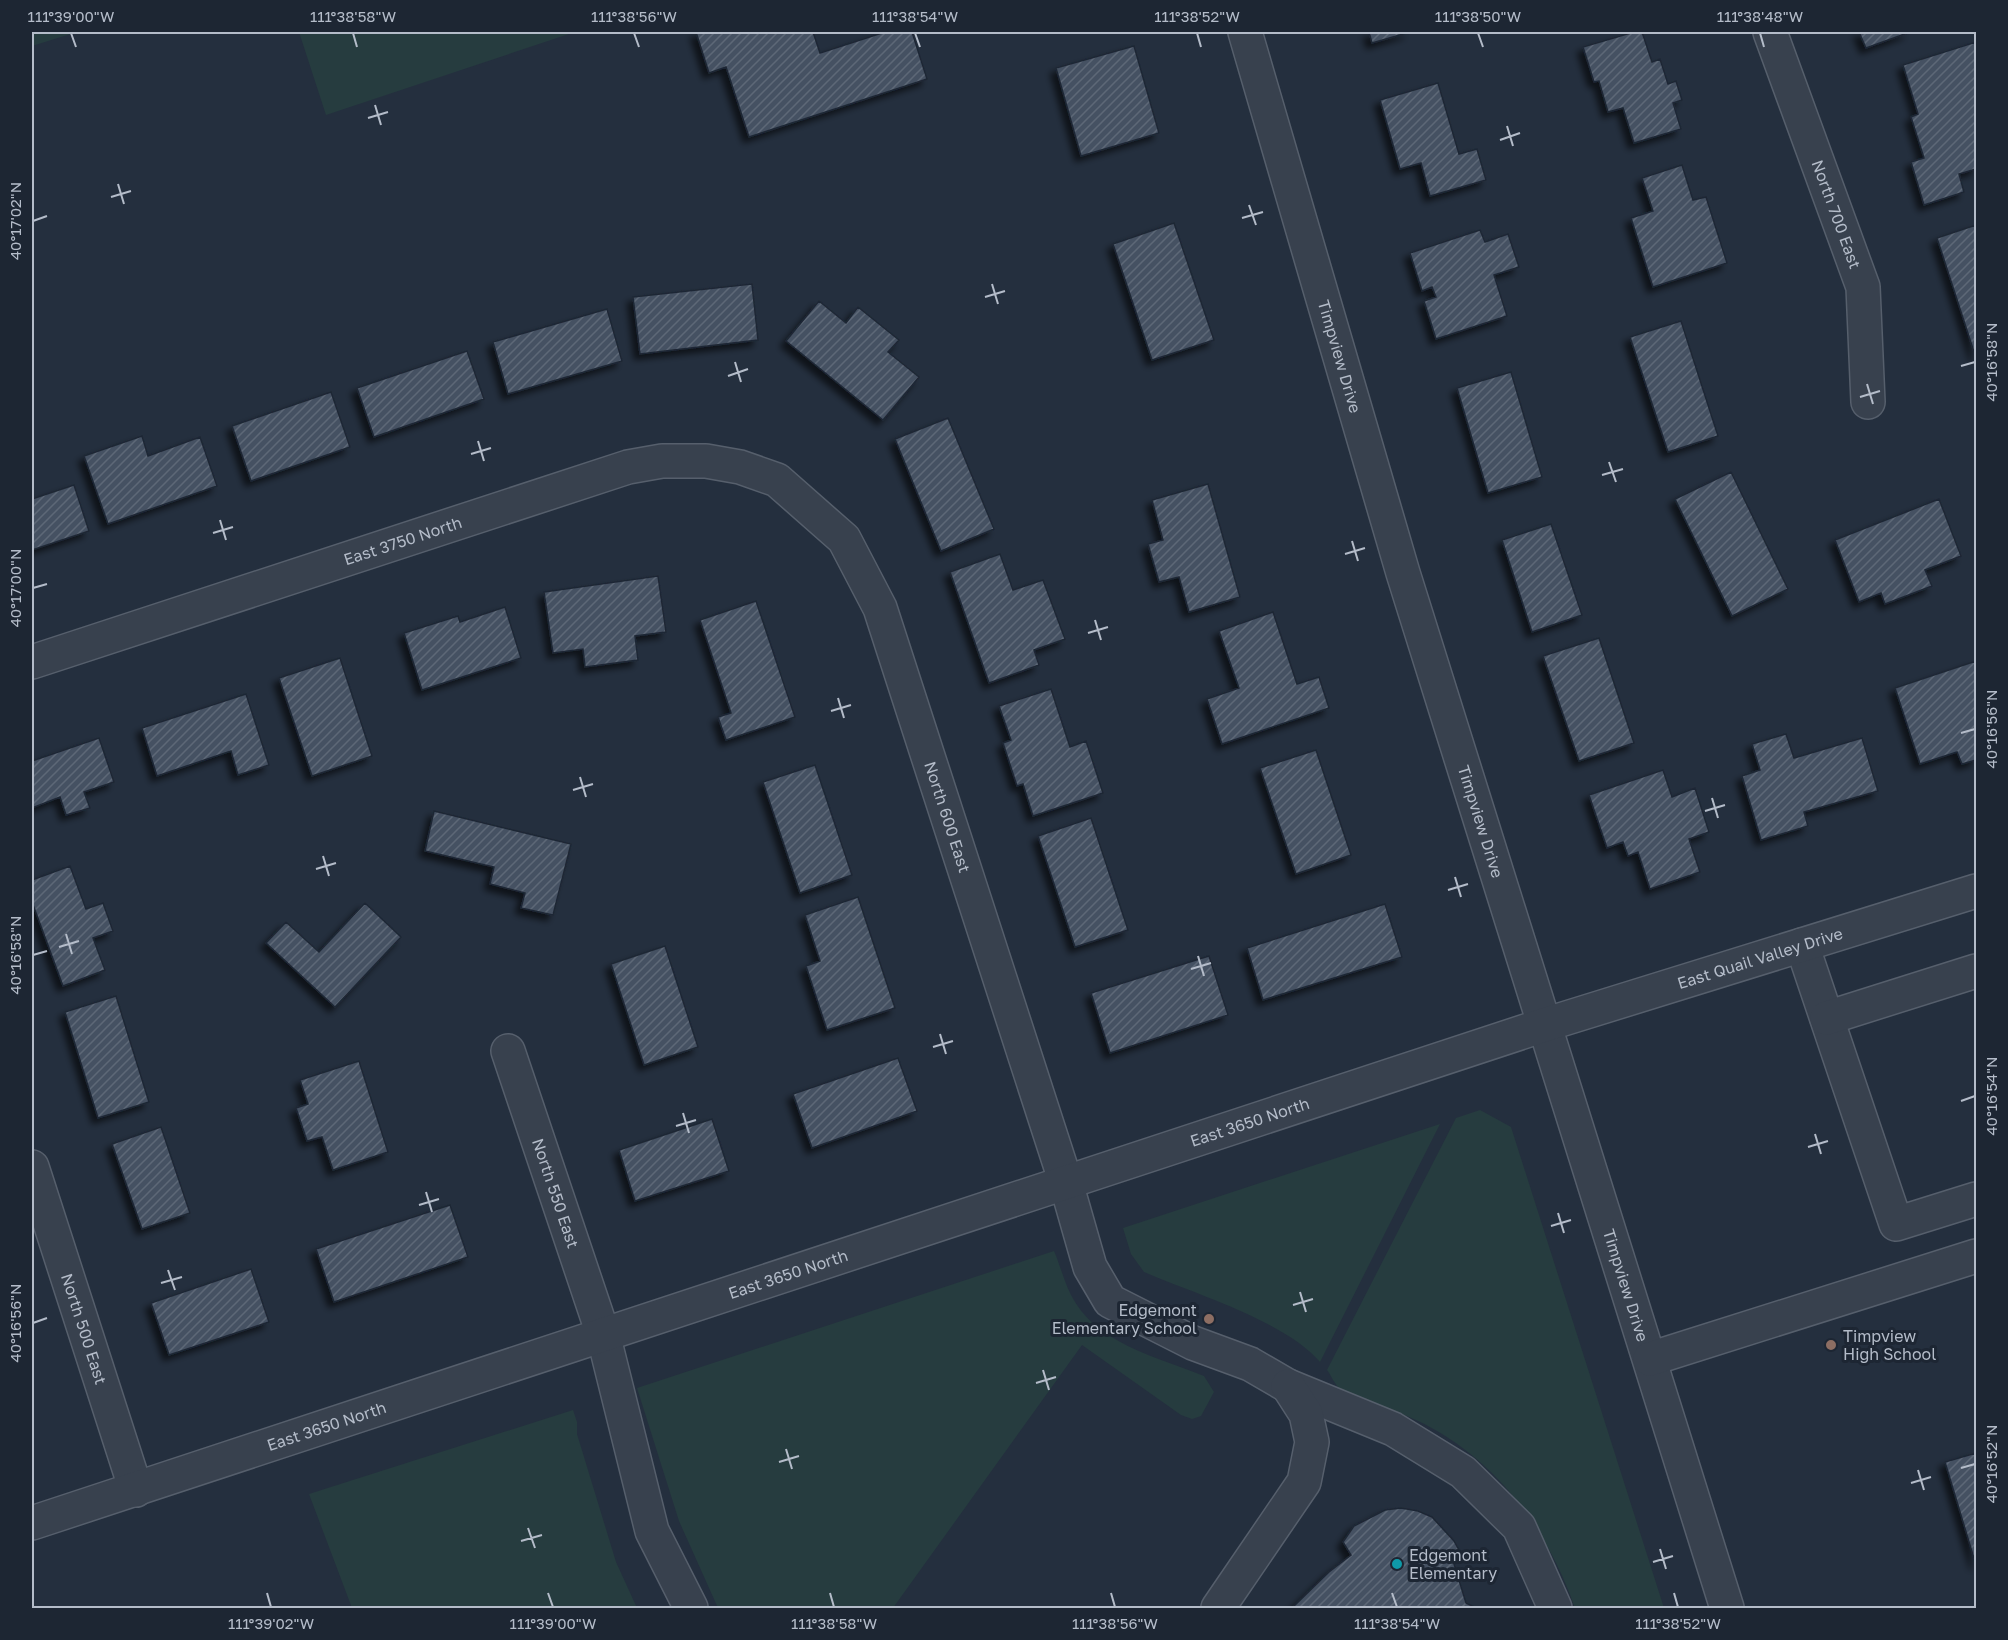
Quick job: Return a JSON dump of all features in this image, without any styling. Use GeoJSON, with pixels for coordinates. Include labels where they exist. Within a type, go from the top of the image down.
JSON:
{"type":"FeatureCollection","features":[{"type":"Feature","properties":{"kind":"street","name":"Timpview Drive"},"geometry":{"type":"LineString","coordinates":[[1245,32],[1403,573],[1727,1608]]}},
{"type":"Feature","properties":{"kind":"street","name":"North 700 East"},"geometry":{"type":"LineString","coordinates":[[1770,32],[1863,287],[1868,402]]}},
{"type":"Feature","properties":{"kind":"street","name":"East 3750 North"},"geometry":{"type":"LineString","coordinates":[[32,662],[628,467],[662,461],[706,461],[740,467],[777,480]]}},
{"type":"Feature","properties":{"kind":"street","name":"North 600 East"},"geometry":{"type":"LineString","coordinates":[[777,480],[844,539],[880,608],[1066,1183],[1090,1268],[1110,1301],[1193,1343],[1250,1364],[1288,1386],[1393,1429],[1463,1472],[1519,1527],[1555,1608]]}},
{"type":"Feature","properties":{"kind":"street","name":"East Quail Valley Drive"},"geometry":{"type":"LineString","coordinates":[[1545,1025],[1977,891]]}},
{"type":"Feature","properties":{"kind":"street"},"geometry":{"type":"LineString","coordinates":[[1802,945],[1896,1224],[1977,1199]]}},
{"type":"Feature","properties":{"kind":"street"},"geometry":{"type":"LineString","coordinates":[[1827,1018],[1977,971]]}},
{"type":"Feature","properties":{"kind":"street","name":"East 3650 North"},"geometry":{"type":"LineString","coordinates":[[32,1523],[1545,1025]]}},
{"type":"Feature","properties":{"kind":"street","name":"North 550 East"},"geometry":{"type":"LineString","coordinates":[[508,1051],[603,1335],[652,1531],[691,1608]]}},
{"type":"Feature","properties":{"kind":"street","name":"North 500 East"},"geometry":{"type":"LineString","coordinates":[[32,1167],[136,1490]]}},
{"type":"Feature","properties":{"kind":"street"},"geometry":{"type":"LineString","coordinates":[[1650,1359],[1977,1256]]}},
{"type":"Feature","properties":{"kind":"street"},"geometry":{"type":"LineString","coordinates":[[1218,1608],[1304,1482],[1312,1442],[1306,1414],[1288,1386]]}},
{"type":"Feature","properties":{"kind":"green space"},"geometry":{"type":"Polygon","coordinates":[[[32,32],[77,32],[32,46],[32,32]]]}},
{"type":"Feature","properties":{"kind":"green space"},"geometry":{"type":"Polygon","coordinates":[[[299,32],[575,32],[326,115],[299,32]]]}},
{"type":"Feature","properties":{"kind":"green space"},"geometry":{"type":"Polygon","coordinates":[[[1480,1110],[1511,1127],[1664,1608],[1575,1608],[1563,1578],[1533,1523],[1494,1475],[1444,1435],[1416,1420],[1340,1389],[1327,1370],[1456,1118],[1480,1110]]]}},
{"type":"Feature","properties":{"kind":"green space"},"geometry":{"type":"Polygon","coordinates":[[[1440,1124],[1320,1362],[1304,1347],[1262,1321],[1144,1272],[1131,1254],[1123,1228],[1440,1124]]]}},
{"type":"Feature","properties":{"kind":"green space"},"geometry":{"type":"Polygon","coordinates":[[[1054,1251],[1071,1295],[1095,1325],[1111,1337],[1148,1355],[1204,1376],[1214,1392],[1201,1416],[1192,1419],[1181,1415],[1082,1345],[893,1608],[718,1608],[679,1521],[637,1388],[1054,1251]]]}},
{"type":"Feature","properties":{"kind":"green space"},"geometry":{"type":"Polygon","coordinates":[[[573,1410],[577,1422],[577,1434],[616,1562],[637,1608],[352,1608],[309,1494],[573,1410]]]}},
{"type":"Feature","properties":{"kind":"building"},"geometry":{"type":"Polygon","coordinates":[[[696,32],[813,32],[820,53],[885,32],[912,32],[927,79],[749,137],[726,67],[709,73],[696,32]]]}},
{"type":"Feature","properties":{"kind":"building"},"geometry":{"type":"Polygon","coordinates":[[[1369,32],[1410,32],[1372,43],[1369,32]]]}},
{"type":"Feature","properties":{"kind":"building"},"geometry":{"type":"Polygon","coordinates":[[[1634,32],[1642,32],[1652,62],[1660,59],[1668,84],[1676,81],[1682,100],[1673,103],[1681,129],[1634,143],[1623,108],[1608,112],[1599,81],[1594,82],[1583,47],[1634,32]]]}},
{"type":"Feature","properties":{"kind":"building"},"geometry":{"type":"Polygon","coordinates":[[[1859,32],[1910,32],[1866,48],[1859,32]]]}},
{"type":"Feature","properties":{"kind":"building"},"geometry":{"type":"Polygon","coordinates":[[[1976,42],[1976,169],[1959,174],[1964,192],[1924,205],[1911,162],[1924,158],[1911,117],[1918,114],[1903,65],[1976,42]]]}},
{"type":"Feature","properties":{"kind":"building"},"geometry":{"type":"Polygon","coordinates":[[[1134,46],[1159,133],[1081,156],[1056,68],[1134,46]]]}},
{"type":"Feature","properties":{"kind":"building"},"geometry":{"type":"Polygon","coordinates":[[[1438,83],[1459,154],[1477,149],[1486,180],[1430,196],[1421,163],[1400,169],[1380,100],[1438,83]]]}},
{"type":"Feature","properties":{"kind":"building"},"geometry":{"type":"Polygon","coordinates":[[[1682,165],[1693,200],[1706,197],[1727,263],[1653,287],[1631,218],[1653,211],[1642,178],[1682,165]]]}},
{"type":"Feature","properties":{"kind":"building"},"geometry":{"type":"Polygon","coordinates":[[[1174,223],[1214,340],[1152,360],[1113,244],[1174,223]]]}},
{"type":"Feature","properties":{"kind":"building"},"geometry":{"type":"Polygon","coordinates":[[[1976,225],[1976,358],[1937,238],[1976,225]]]}},
{"type":"Feature","properties":{"kind":"building"},"geometry":{"type":"Polygon","coordinates":[[[1480,230],[1485,242],[1508,234],[1519,267],[1494,275],[1507,316],[1436,339],[1424,301],[1436,297],[1432,287],[1422,291],[1410,253],[1480,230]]]}},
{"type":"Feature","properties":{"kind":"building"},"geometry":{"type":"Polygon","coordinates":[[[752,284],[758,340],[640,354],[633,297],[752,284]]]}},
{"type":"Feature","properties":{"kind":"building"},"geometry":{"type":"Polygon","coordinates":[[[819,301],[846,323],[858,307],[899,340],[888,352],[919,377],[883,420],[786,341],[819,301]]]}},
{"type":"Feature","properties":{"kind":"building"},"geometry":{"type":"Polygon","coordinates":[[[607,309],[622,361],[508,394],[493,342],[607,309]]]}},
{"type":"Feature","properties":{"kind":"building"},"geometry":{"type":"Polygon","coordinates":[[[1681,321],[1718,436],[1668,452],[1630,337],[1681,321]]]}},
{"type":"Feature","properties":{"kind":"building"},"geometry":{"type":"Polygon","coordinates":[[[467,351],[484,399],[374,437],[357,388],[467,351]]]}},
{"type":"Feature","properties":{"kind":"building"},"geometry":{"type":"Polygon","coordinates":[[[1511,372],[1542,477],[1488,493],[1457,388],[1511,372]]]}},
{"type":"Feature","properties":{"kind":"building"},"geometry":{"type":"Polygon","coordinates":[[[331,392],[350,447],[251,481],[232,426],[331,392]]]}},
{"type":"Feature","properties":{"kind":"building"},"geometry":{"type":"Polygon","coordinates":[[[948,418],[994,529],[941,551],[895,439],[948,418]]]}},
{"type":"Feature","properties":{"kind":"building"},"geometry":{"type":"Polygon","coordinates":[[[142,436],[148,456],[200,437],[217,486],[108,524],[84,456],[142,436]]]}},
{"type":"Feature","properties":{"kind":"building"},"geometry":{"type":"Polygon","coordinates":[[[1731,472],[1788,589],[1732,616],[1675,499],[1731,472]]]}},
{"type":"Feature","properties":{"kind":"building"},"geometry":{"type":"Polygon","coordinates":[[[1208,484],[1240,597],[1189,612],[1179,577],[1159,582],[1148,544],[1163,540],[1152,500],[1208,484]]]}},
{"type":"Feature","properties":{"kind":"building"},"geometry":{"type":"Polygon","coordinates":[[[74,485],[89,531],[32,550],[32,499],[74,485]]]}},
{"type":"Feature","properties":{"kind":"building"},"geometry":{"type":"Polygon","coordinates":[[[1939,499],[1961,556],[1925,570],[1932,586],[1885,604],[1881,593],[1859,602],[1835,540],[1939,499]]]}},
{"type":"Feature","properties":{"kind":"building"},"geometry":{"type":"Polygon","coordinates":[[[1551,524],[1582,615],[1532,632],[1502,540],[1551,524]]]}},
{"type":"Feature","properties":{"kind":"building"},"geometry":{"type":"Polygon","coordinates":[[[1000,554],[1013,590],[1043,580],[1065,639],[1034,650],[1039,665],[989,683],[950,572],[1000,554]]]}},
{"type":"Feature","properties":{"kind":"building"},"geometry":{"type":"Polygon","coordinates":[[[658,576],[666,632],[635,636],[638,660],[585,667],[583,649],[553,653],[544,592],[658,576]]]}},
{"type":"Feature","properties":{"kind":"building"},"geometry":{"type":"Polygon","coordinates":[[[756,601],[795,717],[726,740],[718,717],[731,713],[700,620],[756,601]]]}},
{"type":"Feature","properties":{"kind":"building"},"geometry":{"type":"Polygon","coordinates":[[[505,607],[521,658],[422,690],[404,633],[458,616],[460,622],[505,607]]]}},
{"type":"Feature","properties":{"kind":"building"},"geometry":{"type":"Polygon","coordinates":[[[1273,612],[1297,684],[1319,677],[1329,708],[1222,744],[1207,699],[1239,688],[1219,631],[1273,612]]]}},
{"type":"Feature","properties":{"kind":"building"},"geometry":{"type":"Polygon","coordinates":[[[1599,638],[1634,743],[1579,761],[1543,656],[1599,638]]]}},
{"type":"Feature","properties":{"kind":"building"},"geometry":{"type":"Polygon","coordinates":[[[340,658],[372,756],[312,776],[279,678],[340,658]]]}},
{"type":"Feature","properties":{"kind":"building"},"geometry":{"type":"Polygon","coordinates":[[[1976,661],[1976,760],[1962,764],[1957,752],[1920,764],[1895,688],[1976,661]]]}},
{"type":"Feature","properties":{"kind":"building"},"geometry":{"type":"Polygon","coordinates":[[[1051,689],[1070,747],[1086,741],[1103,793],[1033,816],[1023,784],[1017,786],[1003,743],[1011,740],[999,706],[1051,689]]]}},
{"type":"Feature","properties":{"kind":"building"},"geometry":{"type":"Polygon","coordinates":[[[246,694],[269,765],[238,775],[231,751],[157,776],[142,728],[246,694]]]}},
{"type":"Feature","properties":{"kind":"building"},"geometry":{"type":"Polygon","coordinates":[[[1786,734],[1794,758],[1862,738],[1878,791],[1804,812],[1808,826],[1761,840],[1742,776],[1760,770],[1752,744],[1786,734]]]}},
{"type":"Feature","properties":{"kind":"building"},"geometry":{"type":"Polygon","coordinates":[[[99,738],[114,782],[84,792],[90,808],[66,815],[60,797],[32,808],[32,761],[99,738]]]}},
{"type":"Feature","properties":{"kind":"building"},"geometry":{"type":"Polygon","coordinates":[[[1316,750],[1351,855],[1296,874],[1260,768],[1316,750]]]}},
{"type":"Feature","properties":{"kind":"building"},"geometry":{"type":"Polygon","coordinates":[[[815,765],[852,875],[800,893],[763,782],[815,765]]]}},
{"type":"Feature","properties":{"kind":"building"},"geometry":{"type":"Polygon","coordinates":[[[1663,770],[1672,797],[1695,788],[1709,832],[1689,839],[1700,872],[1650,889],[1638,852],[1628,856],[1623,842],[1607,848],[1589,795],[1663,770]]]}},
{"type":"Feature","properties":{"kind":"building"},"geometry":{"type":"Polygon","coordinates":[[[434,811],[571,844],[553,915],[521,908],[525,893],[490,884],[494,867],[425,851],[434,811]]]}},
{"type":"Feature","properties":{"kind":"building"},"geometry":{"type":"Polygon","coordinates":[[[1091,818],[1128,930],[1075,947],[1038,836],[1091,818]]]}},
{"type":"Feature","properties":{"kind":"building"},"geometry":{"type":"Polygon","coordinates":[[[70,866],[86,909],[103,903],[113,931],[93,938],[105,970],[63,986],[32,902],[32,880],[70,866]]]}},
{"type":"Feature","properties":{"kind":"building"},"geometry":{"type":"Polygon","coordinates":[[[858,897],[895,1008],[827,1030],[806,966],[820,961],[805,915],[858,897]]]}},
{"type":"Feature","properties":{"kind":"building"},"geometry":{"type":"Polygon","coordinates":[[[365,903],[401,937],[335,1007],[266,943],[286,922],[319,952],[365,903]]]}},
{"type":"Feature","properties":{"kind":"building"},"geometry":{"type":"Polygon","coordinates":[[[1385,904],[1402,957],[1263,1000],[1247,948],[1385,904]]]}},
{"type":"Feature","properties":{"kind":"building"},"geometry":{"type":"Polygon","coordinates":[[[665,946],[698,1047],[644,1065],[611,964],[665,946]]]}},
{"type":"Feature","properties":{"kind":"building"},"geometry":{"type":"Polygon","coordinates":[[[1209,956],[1228,1015],[1110,1053],[1091,993],[1209,956]]]}},
{"type":"Feature","properties":{"kind":"building"},"geometry":{"type":"Polygon","coordinates":[[[116,996],[149,1102],[98,1118],[65,1012],[116,996]]]}},
{"type":"Feature","properties":{"kind":"building"},"geometry":{"type":"Polygon","coordinates":[[[898,1058],[917,1111],[812,1148],[793,1094],[898,1058]]]}},
{"type":"Feature","properties":{"kind":"building"},"geometry":{"type":"Polygon","coordinates":[[[359,1061],[388,1152],[333,1170],[322,1137],[307,1141],[296,1108],[308,1104],[300,1080],[359,1061]]]}},
{"type":"Feature","properties":{"kind":"building"},"geometry":{"type":"Polygon","coordinates":[[[712,1119],[729,1171],[635,1201],[619,1150],[712,1119]]]}},
{"type":"Feature","properties":{"kind":"building"},"geometry":{"type":"Polygon","coordinates":[[[161,1127],[190,1213],[142,1229],[112,1144],[161,1127]]]}},
{"type":"Feature","properties":{"kind":"building"},"geometry":{"type":"Polygon","coordinates":[[[450,1205],[468,1257],[334,1302],[316,1249],[450,1205]]]}},
{"type":"Feature","properties":{"kind":"building"},"geometry":{"type":"Polygon","coordinates":[[[251,1269],[269,1322],[169,1355],[151,1303],[251,1269]]]}},
{"type":"Feature","properties":{"kind":"building"},"geometry":{"type":"Polygon","coordinates":[[[1976,1453],[1976,1565],[1945,1462],[1976,1453]]]}},
{"type":"Feature","properties":{"kind":"building","name":"Edgemont Elementary"},"geometry":{"type":"Polygon","coordinates":[[[1401,1508],[1418,1511],[1432,1517],[1454,1541],[1460,1552],[1451,1554],[1466,1603],[1476,1608],[1292,1608],[1329,1572],[1351,1555],[1343,1542],[1354,1526],[1385,1510],[1401,1508]]]}},
{"type":"Feature","properties":{"kind":"place","name":"Edgemont Elementary School"},"geometry":{"type":"Point","coordinates":[1209,1319]}},
{"type":"Feature","properties":{"kind":"place","name":"Timpview High School"},"geometry":{"type":"Point","coordinates":[1831,1345]}},
{"type":"Feature","properties":{"kind":"place","name":"Edgemont Elementary"},"geometry":{"type":"Point","coordinates":[1397,1564]}}]}
